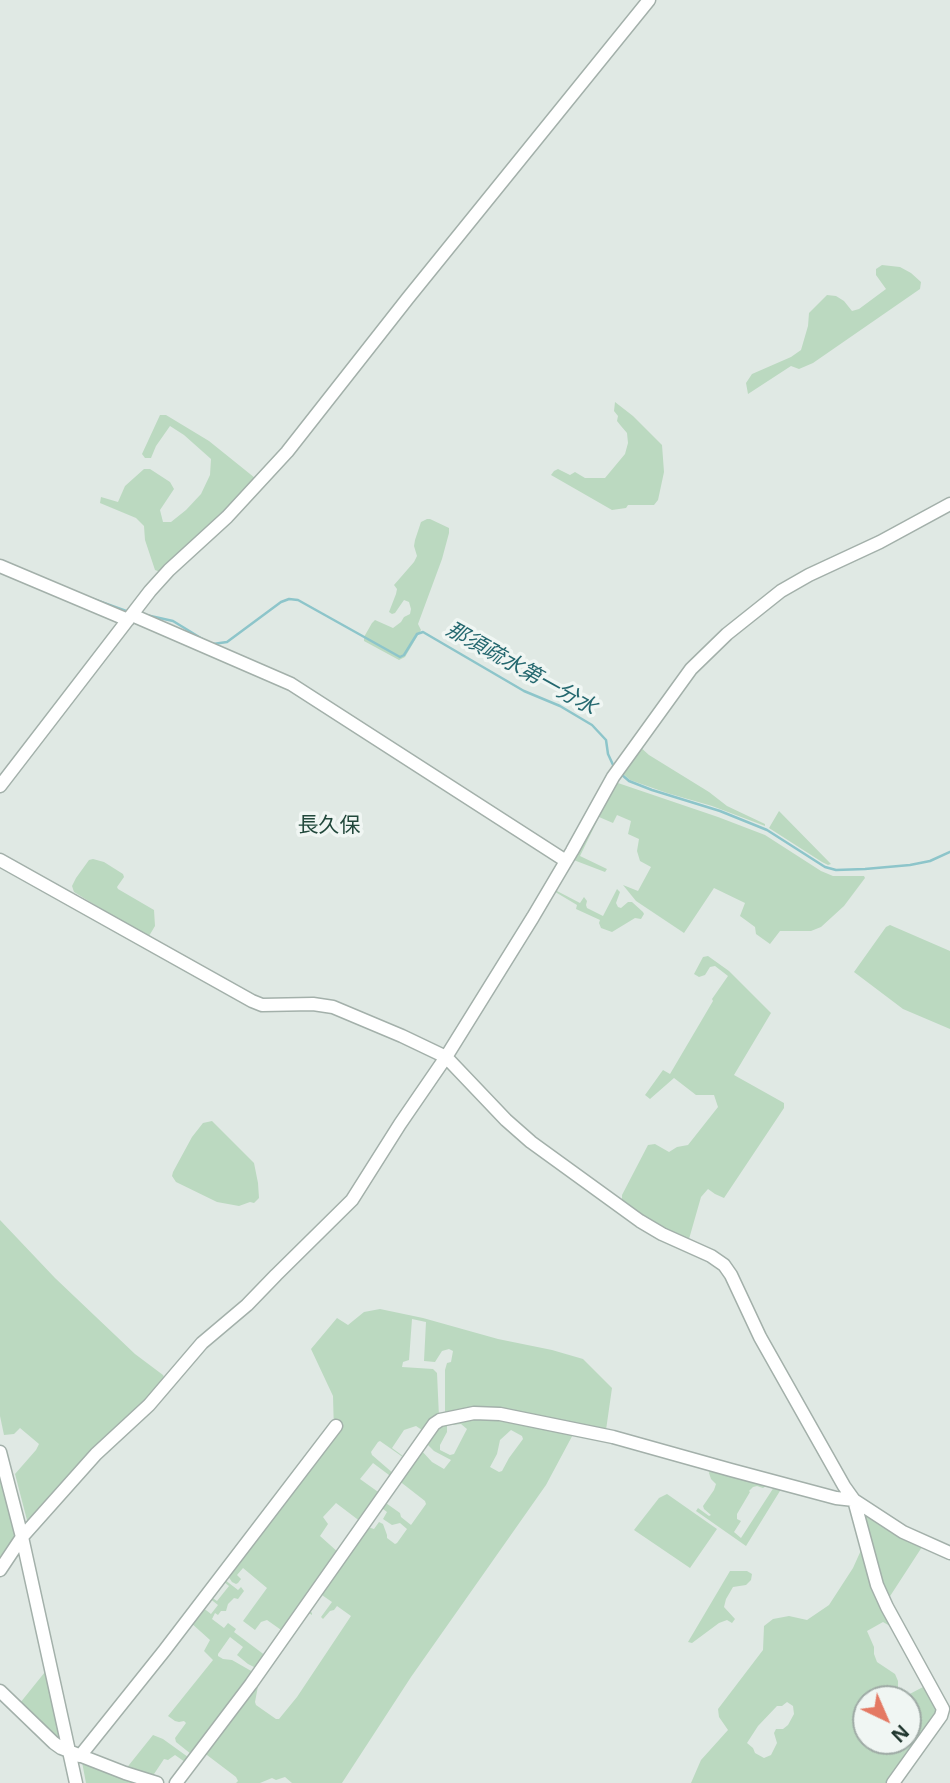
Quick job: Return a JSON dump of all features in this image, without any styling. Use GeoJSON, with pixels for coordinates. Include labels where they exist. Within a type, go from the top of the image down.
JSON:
{"type":"FeatureCollection","features":[{"type":"Feature","properties":{"kind":"street"},"geometry":{"type":"LineString","coordinates":[[0,786],[150,592],[169,570],[227,517],[287,452],[649,0]]}},
{"type":"Feature","properties":{"kind":"street"},"geometry":{"type":"LineString","coordinates":[[0,1570],[22,1537],[96,1454],[149,1405],[202,1343],[247,1305],[352,1200],[446,1057],[566,861],[613,777],[691,669],[756,609],[781,591],[950,504]]}},
{"type":"Feature","properties":{"kind":"street"},"geometry":{"type":"LineString","coordinates":[[0,566],[291,684],[566,861]]}},
{"type":"Feature","properties":{"kind":"street"},"geometry":{"type":"LineString","coordinates":[[0,860],[252,1001],[262,1005],[313,1004],[333,1007],[446,1057],[506,1120],[531,1142],[640,1221],[724,1265],[760,1337],[854,1500],[877,1585],[943,1709],[942,1716],[893,1783]]}},
{"type":"Feature","properties":{"kind":"street"},"geometry":{"type":"LineString","coordinates":[[176,1783],[251,1684],[434,1424],[440,1420],[474,1413],[500,1413],[613,1437],[836,1498],[854,1500],[903,1532],[950,1553]]}},
{"type":"Feature","properties":{"kind":"street"},"geometry":{"type":"LineString","coordinates":[[75,1754],[164,1651],[336,1426]]}},
{"type":"Feature","properties":{"kind":"street"},"geometry":{"type":"LineString","coordinates":[[0,1452],[75,1754],[76,1783]]}},
{"type":"Feature","properties":{"kind":"street"},"geometry":{"type":"LineString","coordinates":[[0,1690],[54,1743],[75,1754],[157,1783]]}},
{"type":"Feature","properties":{"kind":"green space"},"geometry":{"type":"Polygon","coordinates":[[[882,265],[900,267],[911,273],[921,282],[920,289],[813,363],[799,369],[791,366],[748,394],[746,383],[752,374],[801,350],[809,313],[827,295],[844,301],[852,311],[859,309],[886,289],[876,275],[876,269],[882,265]]]}},
{"type":"Feature","properties":{"kind":"green space"},"geometry":{"type":"Polygon","coordinates":[[[615,402],[662,445],[664,472],[658,500],[654,505],[628,505],[626,508],[612,510],[551,475],[558,469],[570,475],[575,472],[585,478],[605,478],[625,454],[628,443],[627,433],[617,421],[615,402]]]}},
{"type":"Feature","properties":{"kind":"green space"},"geometry":{"type":"Polygon","coordinates":[[[160,415],[166,415],[209,441],[255,478],[255,483],[160,572],[155,570],[145,540],[144,526],[136,518],[100,503],[101,497],[118,502],[125,486],[144,469],[150,469],[170,482],[174,489],[160,510],[163,522],[171,522],[201,494],[210,475],[211,459],[184,435],[170,426],[151,458],[145,458],[142,454],[160,415]]]}},
{"type":"Feature","properties":{"kind":"green space"},"geometry":{"type":"Polygon","coordinates":[[[427,519],[449,528],[449,533],[418,624],[421,630],[405,657],[399,660],[364,641],[364,637],[375,620],[393,628],[410,614],[409,602],[404,600],[395,613],[389,612],[397,589],[394,585],[417,556],[415,540],[421,522],[427,519]]]}},
{"type":"Feature","properties":{"kind":"green space"},"geometry":{"type":"Polygon","coordinates":[[[639,746],[727,806],[765,826],[630,780],[621,772],[639,746]]]}},
{"type":"Feature","properties":{"kind":"green space"},"geometry":{"type":"Polygon","coordinates":[[[615,782],[765,835],[833,876],[865,878],[844,906],[821,927],[811,931],[780,931],[770,944],[756,934],[755,927],[740,916],[745,903],[714,888],[684,933],[636,901],[623,885],[638,891],[651,867],[640,861],[637,851],[639,839],[628,834],[631,821],[617,815],[613,823],[599,817],[580,856],[607,869],[605,872],[571,859],[615,782]]]}},
{"type":"Feature","properties":{"kind":"green space"},"geometry":{"type":"Polygon","coordinates":[[[779,811],[831,864],[822,862],[769,828],[779,811]]]}},
{"type":"Feature","properties":{"kind":"green space"},"geometry":{"type":"Polygon","coordinates":[[[89,860],[104,862],[123,874],[118,889],[154,910],[155,926],[149,936],[74,892],[72,886],[76,878],[89,860]]]}},
{"type":"Feature","properties":{"kind":"green space"},"geometry":{"type":"Polygon","coordinates":[[[559,885],[557,891],[580,903],[584,897],[587,908],[603,916],[617,889],[620,892],[616,903],[618,907],[632,902],[644,914],[641,919],[635,918],[612,932],[601,928],[600,920],[576,909],[577,905],[552,890],[559,885]]]}},
{"type":"Feature","properties":{"kind":"green space"},"geometry":{"type":"Polygon","coordinates":[[[890,925],[950,951],[950,1029],[903,1009],[854,972],[890,925]]]}},
{"type":"Feature","properties":{"kind":"green space"},"geometry":{"type":"Polygon","coordinates":[[[708,956],[729,971],[771,1013],[734,1075],[784,1103],[784,1108],[724,1198],[708,1189],[701,1197],[689,1239],[685,1241],[627,1207],[622,1195],[648,1145],[655,1144],[669,1152],[688,1145],[718,1107],[714,1095],[696,1095],[674,1078],[650,1099],[645,1095],[663,1070],[670,1074],[728,976],[715,966],[710,967],[705,975],[699,977],[694,974],[703,957],[708,956]]]}},
{"type":"Feature","properties":{"kind":"green space"},"geometry":{"type":"Polygon","coordinates":[[[212,1121],[254,1163],[259,1198],[254,1203],[239,1206],[217,1202],[176,1182],[172,1176],[192,1137],[203,1123],[212,1121]]]}},
{"type":"Feature","properties":{"kind":"green space"},"geometry":{"type":"Polygon","coordinates":[[[0,1220],[55,1278],[135,1354],[163,1375],[166,1381],[28,1524],[15,1474],[39,1444],[20,1428],[14,1434],[4,1435],[0,1416],[0,1220]]]}},
{"type":"Feature","properties":{"kind":"green space"},"geometry":{"type":"Polygon","coordinates":[[[380,1309],[423,1318],[583,1359],[612,1388],[606,1430],[577,1427],[546,1485],[411,1677],[342,1783],[292,1783],[285,1777],[260,1783],[236,1783],[236,1777],[203,1752],[191,1754],[176,1742],[175,1738],[186,1723],[175,1721],[168,1716],[213,1660],[204,1651],[210,1640],[190,1622],[202,1607],[211,1614],[218,1605],[209,1598],[217,1601],[229,1586],[225,1580],[238,1590],[241,1587],[244,1591],[238,1599],[234,1598],[226,1611],[221,1611],[218,1615],[215,1613],[212,1619],[224,1628],[228,1623],[236,1629],[234,1632],[266,1656],[258,1669],[248,1664],[237,1655],[243,1647],[230,1637],[218,1656],[232,1660],[253,1672],[258,1686],[256,1705],[279,1719],[297,1697],[351,1616],[337,1606],[323,1619],[321,1617],[332,1602],[319,1593],[308,1609],[312,1615],[304,1610],[365,1526],[374,1529],[379,1522],[383,1524],[387,1538],[397,1543],[407,1529],[400,1523],[392,1525],[383,1519],[387,1512],[379,1506],[383,1501],[411,1525],[426,1504],[398,1480],[421,1450],[432,1462],[444,1469],[451,1460],[434,1451],[425,1442],[443,1423],[447,1426],[447,1432],[440,1450],[450,1455],[454,1454],[467,1429],[461,1424],[453,1425],[445,1414],[445,1370],[447,1363],[451,1362],[453,1351],[442,1351],[435,1362],[424,1361],[426,1322],[412,1319],[409,1360],[403,1362],[402,1367],[433,1369],[437,1373],[439,1417],[425,1432],[416,1426],[404,1430],[392,1448],[407,1460],[378,1442],[371,1452],[372,1455],[394,1474],[393,1478],[373,1463],[360,1479],[381,1494],[361,1522],[336,1503],[323,1517],[328,1524],[320,1536],[339,1553],[284,1632],[267,1620],[261,1622],[255,1630],[243,1621],[267,1588],[243,1568],[237,1575],[241,1579],[238,1583],[232,1582],[228,1576],[334,1433],[333,1396],[311,1349],[337,1318],[348,1325],[364,1312],[380,1309]],[[511,1430],[500,1440],[490,1467],[502,1471],[523,1439],[511,1430]]]}},
{"type":"Feature","properties":{"kind":"green space"},"geometry":{"type":"Polygon","coordinates":[[[711,1467],[767,1482],[763,1488],[757,1486],[749,1491],[737,1514],[737,1519],[741,1521],[734,1532],[741,1538],[776,1484],[783,1486],[746,1546],[696,1511],[698,1508],[711,1515],[703,1506],[716,1484],[709,1473],[711,1467]]]}},
{"type":"Feature","properties":{"kind":"green space"},"geometry":{"type":"Polygon","coordinates":[[[0,1475],[18,1546],[0,1573],[0,1475]]]}},
{"type":"Feature","properties":{"kind":"green space"},"geometry":{"type":"Polygon","coordinates":[[[667,1494],[717,1529],[690,1568],[634,1530],[659,1498],[667,1494]]]}},
{"type":"Feature","properties":{"kind":"green space"},"geometry":{"type":"Polygon","coordinates":[[[858,1506],[922,1547],[883,1607],[892,1625],[883,1622],[867,1631],[877,1662],[895,1674],[898,1685],[852,1685],[852,1755],[910,1755],[891,1783],[691,1783],[701,1760],[728,1730],[719,1717],[718,1709],[763,1650],[764,1626],[773,1619],[789,1616],[807,1620],[829,1605],[853,1568],[862,1548],[858,1506]],[[787,1702],[777,1706],[758,1726],[747,1743],[755,1753],[764,1758],[771,1755],[777,1743],[774,1733],[776,1729],[783,1729],[788,1725],[794,1714],[793,1706],[787,1702]]]}},
{"type":"Feature","properties":{"kind":"green space"},"geometry":{"type":"Polygon","coordinates":[[[730,1571],[747,1571],[752,1574],[746,1585],[733,1587],[726,1599],[724,1607],[735,1619],[732,1623],[727,1620],[719,1623],[692,1643],[688,1642],[730,1571]]]}},
{"type":"Feature","properties":{"kind":"green space"},"geometry":{"type":"Polygon","coordinates":[[[45,1672],[60,1738],[56,1741],[20,1703],[45,1672]]]}},
{"type":"Feature","properties":{"kind":"green space"},"geometry":{"type":"Polygon","coordinates":[[[925,1686],[939,1713],[922,1738],[922,1688],[925,1686]]]}},
{"type":"Feature","properties":{"kind":"green space"},"geometry":{"type":"Polygon","coordinates":[[[153,1735],[188,1757],[185,1762],[175,1755],[168,1760],[164,1759],[154,1774],[155,1777],[125,1770],[153,1735]]]}},
{"type":"Feature","properties":{"kind":"green space"},"geometry":{"type":"Polygon","coordinates":[[[82,1762],[149,1783],[86,1783],[82,1762]]]}},
{"type":"Feature","properties":{"kind":"waterway","name":"那須疏水第一分水"},"geometry":{"type":"LineString","coordinates":[[93,599],[129,612]]}},
{"type":"Feature","properties":{"kind":"waterway","name":"那須疏水第一分水"},"geometry":{"type":"LineString","coordinates":[[213,644],[227,642],[289,599],[298,600],[400,657],[417,634],[423,632],[524,691],[560,706],[592,725],[606,740],[614,767]]}},
{"type":"Feature","properties":{"kind":"waterway","name":"那須疏水第一分水"},"geometry":{"type":"LineString","coordinates":[[146,615],[173,621],[204,640]]}},
{"type":"Feature","properties":{"kind":"waterway","name":"那須疏水第一分水"},"geometry":{"type":"LineString","coordinates":[[621,774],[629,781],[652,790],[720,811],[767,830],[825,867],[836,870],[910,865],[930,861],[950,852]]}},
{"type":"Feature","properties":{"kind":"district","name":"長久保"},"geometry":{"type":"Point","coordinates":[329,826]}}]}
